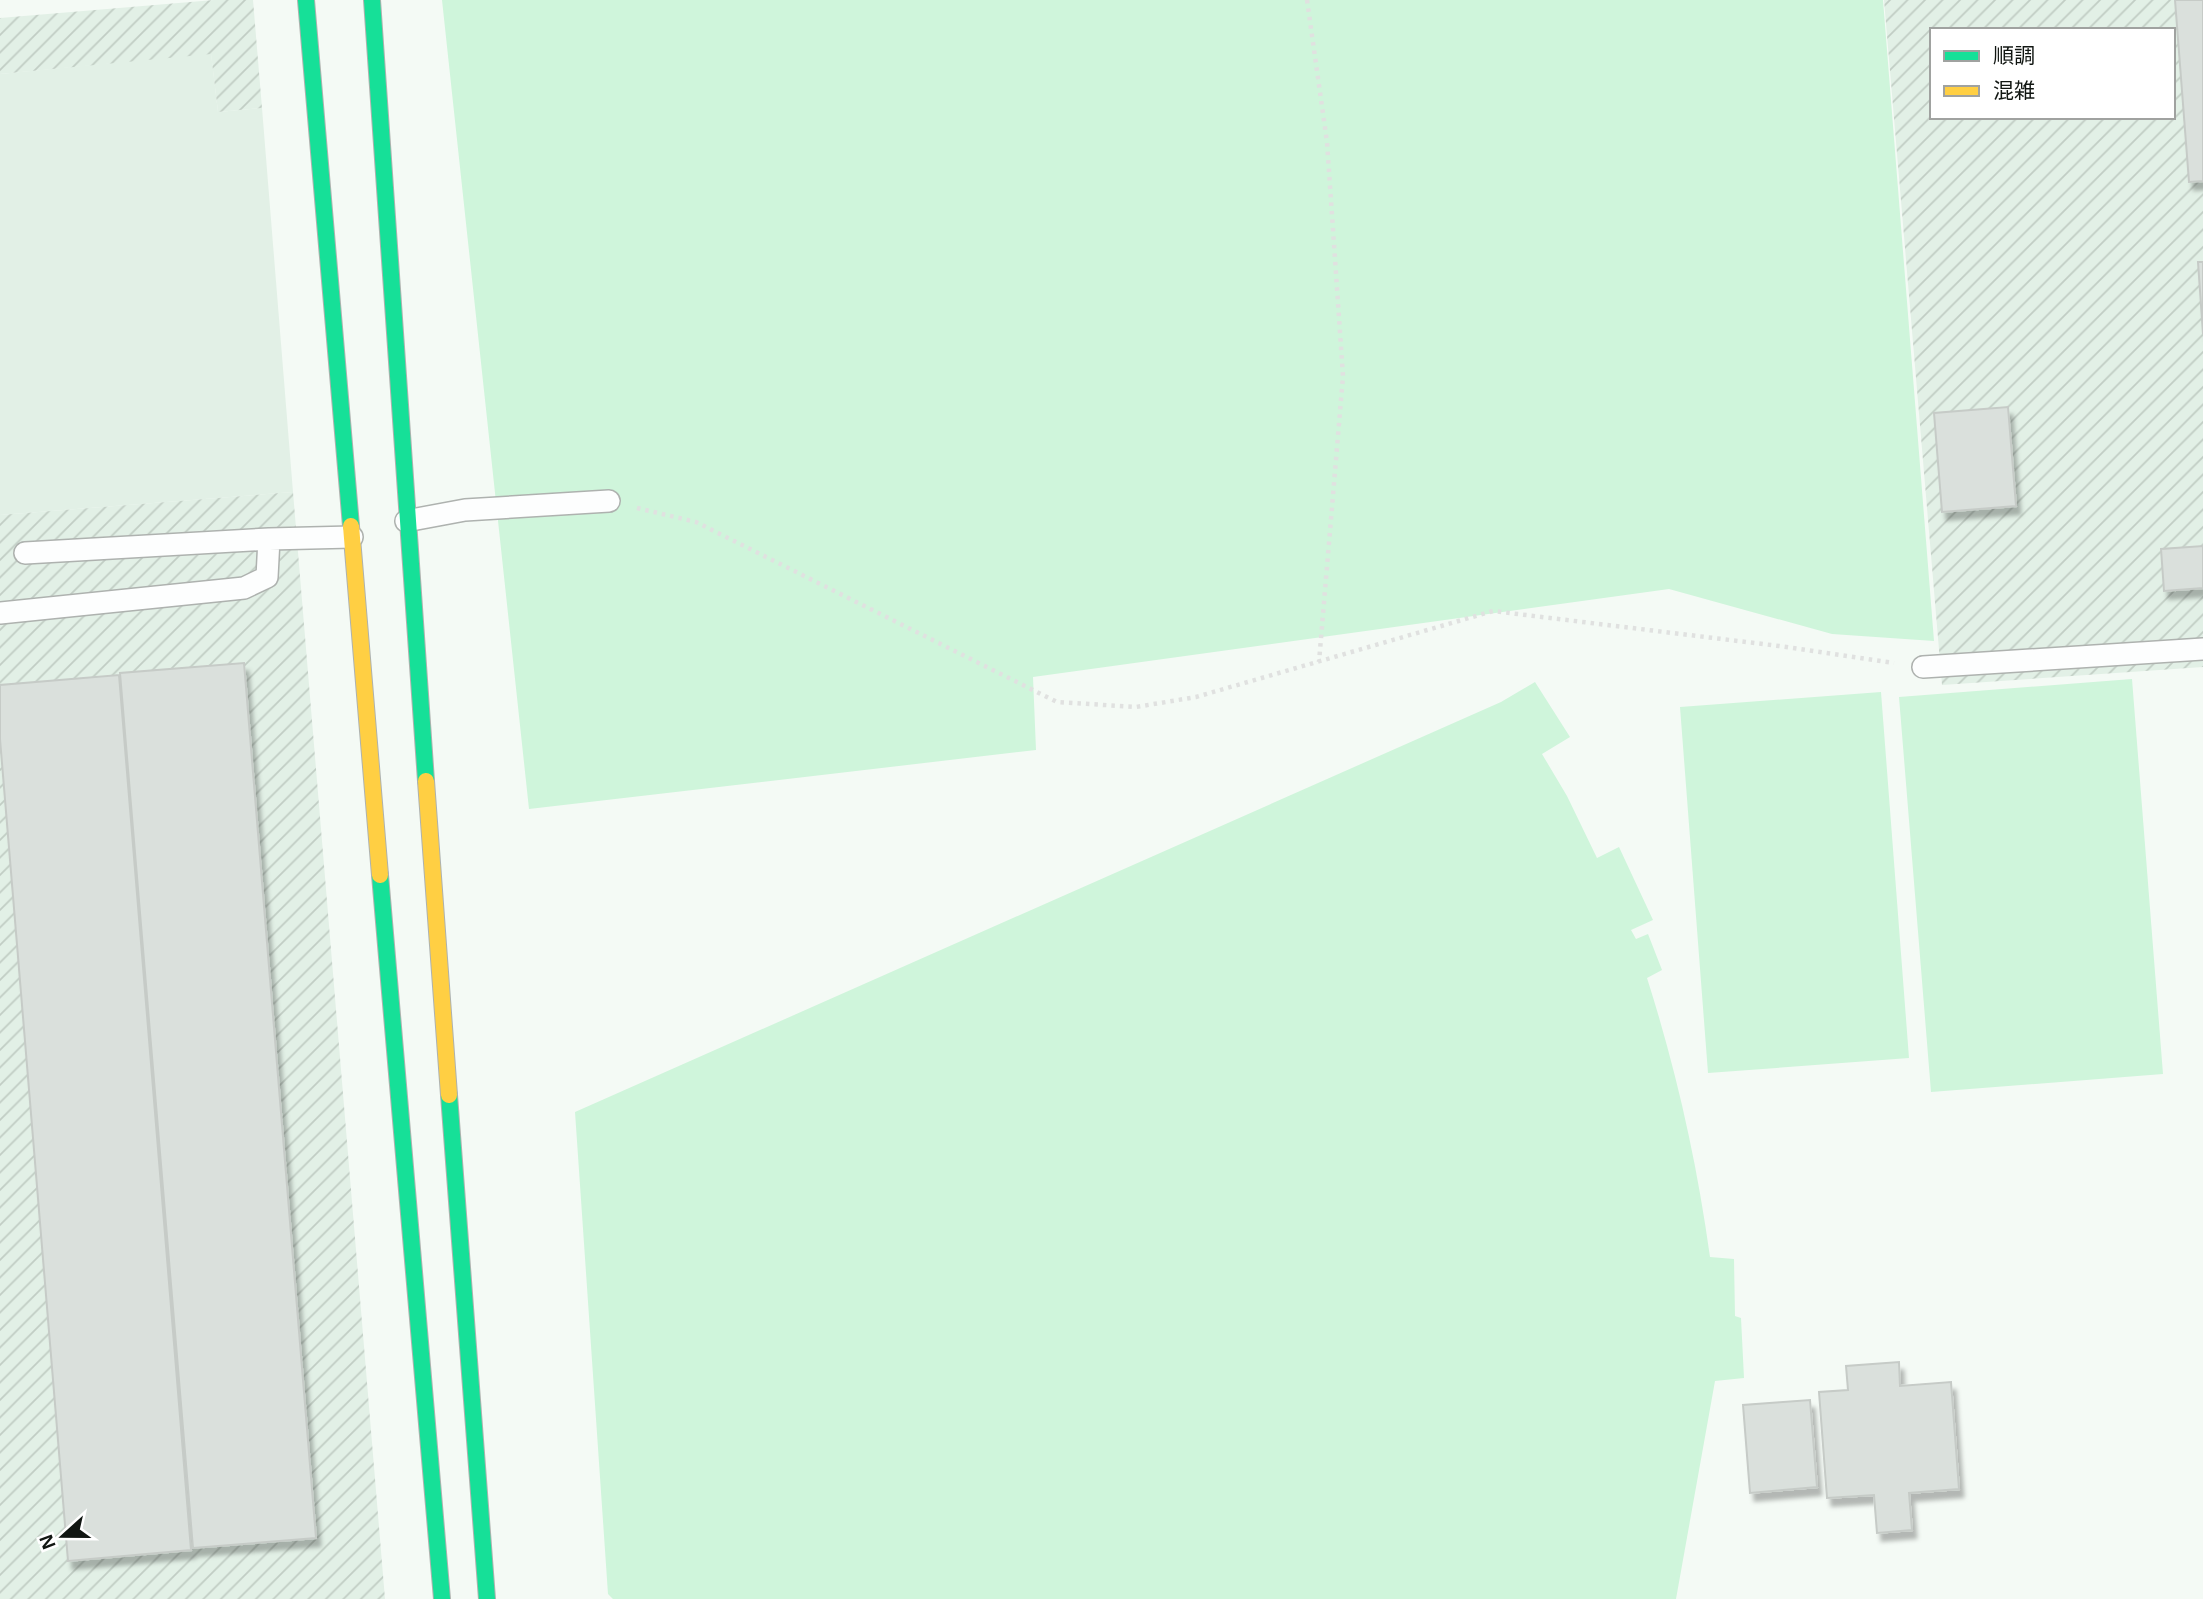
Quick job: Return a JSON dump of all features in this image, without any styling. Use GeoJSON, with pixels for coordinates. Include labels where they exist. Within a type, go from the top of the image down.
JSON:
{"type":"FeatureCollection","features":[{"type":"Feature","properties":{"kind":"street"},"geometry":{"type":"LineString","coordinates":[[306,0],[442,1599]]}},
{"type":"Feature","properties":{"kind":"street"},"geometry":{"type":"LineString","coordinates":[[372,0],[406,521],[486,1599]]}},
{"type":"Feature","properties":{"kind":"lane"},"geometry":{"type":"LineString","coordinates":[[406,521],[465,510],[609,502]]}},
{"type":"Feature","properties":{"kind":"lane"},"geometry":{"type":"LineString","coordinates":[[25,553],[352,537]]}},
{"type":"Feature","properties":{"kind":"lane"},"geometry":{"type":"LineString","coordinates":[[0,613],[244,587],[267,576],[269,539]]}},
{"type":"Feature","properties":{"kind":"lane"},"geometry":{"type":"LineString","coordinates":[[1923,667],[2203,649]]}},
{"type":"Feature","properties":{"kind":"path"},"geometry":{"type":"LineString","coordinates":[[1307,0],[1327,142],[1343,376],[1319,662]]}},
{"type":"Feature","properties":{"kind":"path"},"geometry":{"type":"LineString","coordinates":[[609,502],[696,522],[1057,702],[1136,707],[1196,697],[1493,611],[1779,646],[1923,667]]}},
{"type":"Feature","properties":{"kind":"shaded area"},"geometry":{"type":"Polygon","coordinates":[[[214,0],[253,0],[262,108],[218,112],[211,54],[0,74],[0,18],[214,0]]]}},
{"type":"Feature","properties":{"kind":"shaded area"},"geometry":{"type":"Polygon","coordinates":[[[1884,0],[2203,0],[2203,667],[1942,685],[1884,0]]]}},
{"type":"Feature","properties":{"kind":"shaded area"},"geometry":{"type":"Polygon","coordinates":[[[211,53],[218,112],[262,108],[293,492],[0,515],[0,74],[211,53]]]}},
{"type":"Feature","properties":{"kind":"shaded area"},"geometry":{"type":"Polygon","coordinates":[[[293,492],[385,1599],[0,1599],[0,515],[293,492]]]}},
{"type":"Feature","properties":{"kind":"green space"},"geometry":{"type":"Polygon","coordinates":[[[442,0],[1883,0],[1934,641],[1832,634],[1669,589],[1033,677],[1036,750],[529,809],[442,0]]]}},
{"type":"Feature","properties":{"kind":"green space"},"geometry":{"type":"Polygon","coordinates":[[[2132,679],[2163,1074],[1931,1092],[1899,697],[2132,679]]]}},
{"type":"Feature","properties":{"kind":"green space"},"geometry":{"type":"Polygon","coordinates":[[[1535,682],[1570,737],[1542,754],[1567,796],[1597,858],[1619,847],[1653,920],[1631,930],[1636,939],[1648,934],[1662,970],[1647,978],[1684,1116],[1710,1257],[1734,1259],[1735,1316],[1741,1318],[1744,1378],[1715,1381],[1676,1599],[613,1599],[608,1594],[575,1112],[1501,702],[1535,682]]]}},
{"type":"Feature","properties":{"kind":"green space"},"geometry":{"type":"Polygon","coordinates":[[[1881,692],[1909,1058],[1708,1073],[1680,707],[1881,692]]]}},
{"type":"Feature","properties":{"kind":"building"},"geometry":{"type":"Polygon","coordinates":[[[2175,0],[2203,0],[2203,181],[2189,182],[2175,0]]]}},
{"type":"Feature","properties":{"kind":"building"},"geometry":{"type":"Polygon","coordinates":[[[2198,262],[2203,262],[2203,334],[2198,262]]]}},
{"type":"Feature","properties":{"kind":"building"},"geometry":{"type":"Polygon","coordinates":[[[2008,407],[2016,506],[1942,512],[1934,413],[2008,407]]]}},
{"type":"Feature","properties":{"kind":"building"},"geometry":{"type":"Polygon","coordinates":[[[2203,546],[2203,588],[2164,591],[2161,549],[2203,546]]]}},
{"type":"Feature","properties":{"kind":"building"},"geometry":{"type":"Polygon","coordinates":[[[244,663],[316,1538],[193,1548],[120,673],[244,663]]]}},
{"type":"Feature","properties":{"kind":"building"},"geometry":{"type":"Polygon","coordinates":[[[119,675],[191,1550],[68,1561],[0,739],[0,685],[119,675]]]}},
{"type":"Feature","properties":{"kind":"building"},"geometry":{"type":"Polygon","coordinates":[[[1899,1362],[1900,1386],[1951,1382],[1959,1489],[1909,1493],[1912,1530],[1877,1533],[1874,1495],[1827,1498],[1819,1392],[1848,1390],[1846,1366],[1899,1362]]]}},
{"type":"Feature","properties":{"kind":"building"},"geometry":{"type":"Polygon","coordinates":[[[1810,1400],[1817,1487],[1750,1493],[1743,1405],[1810,1400]]]}},
{"type":"Feature","properties":{"kind":"traffic: fast"},"geometry":{"type":"LineString","coordinates":[[306,0],[351,526]]}},
{"type":"Feature","properties":{"kind":"traffic: fast"},"geometry":{"type":"LineString","coordinates":[[372,0],[426,781]]}},
{"type":"Feature","properties":{"kind":"traffic: fast"},"geometry":{"type":"LineString","coordinates":[[380,875],[442,1599]]}},
{"type":"Feature","properties":{"kind":"traffic: fast"},"geometry":{"type":"LineString","coordinates":[[449,1095],[487,1599]]}},
{"type":"Feature","properties":{"kind":"traffic: slow"},"geometry":{"type":"LineString","coordinates":[[351,526],[380,875]]}},
{"type":"Feature","properties":{"kind":"traffic: slow"},"geometry":{"type":"LineString","coordinates":[[426,781],[449,1095]]}}]}
